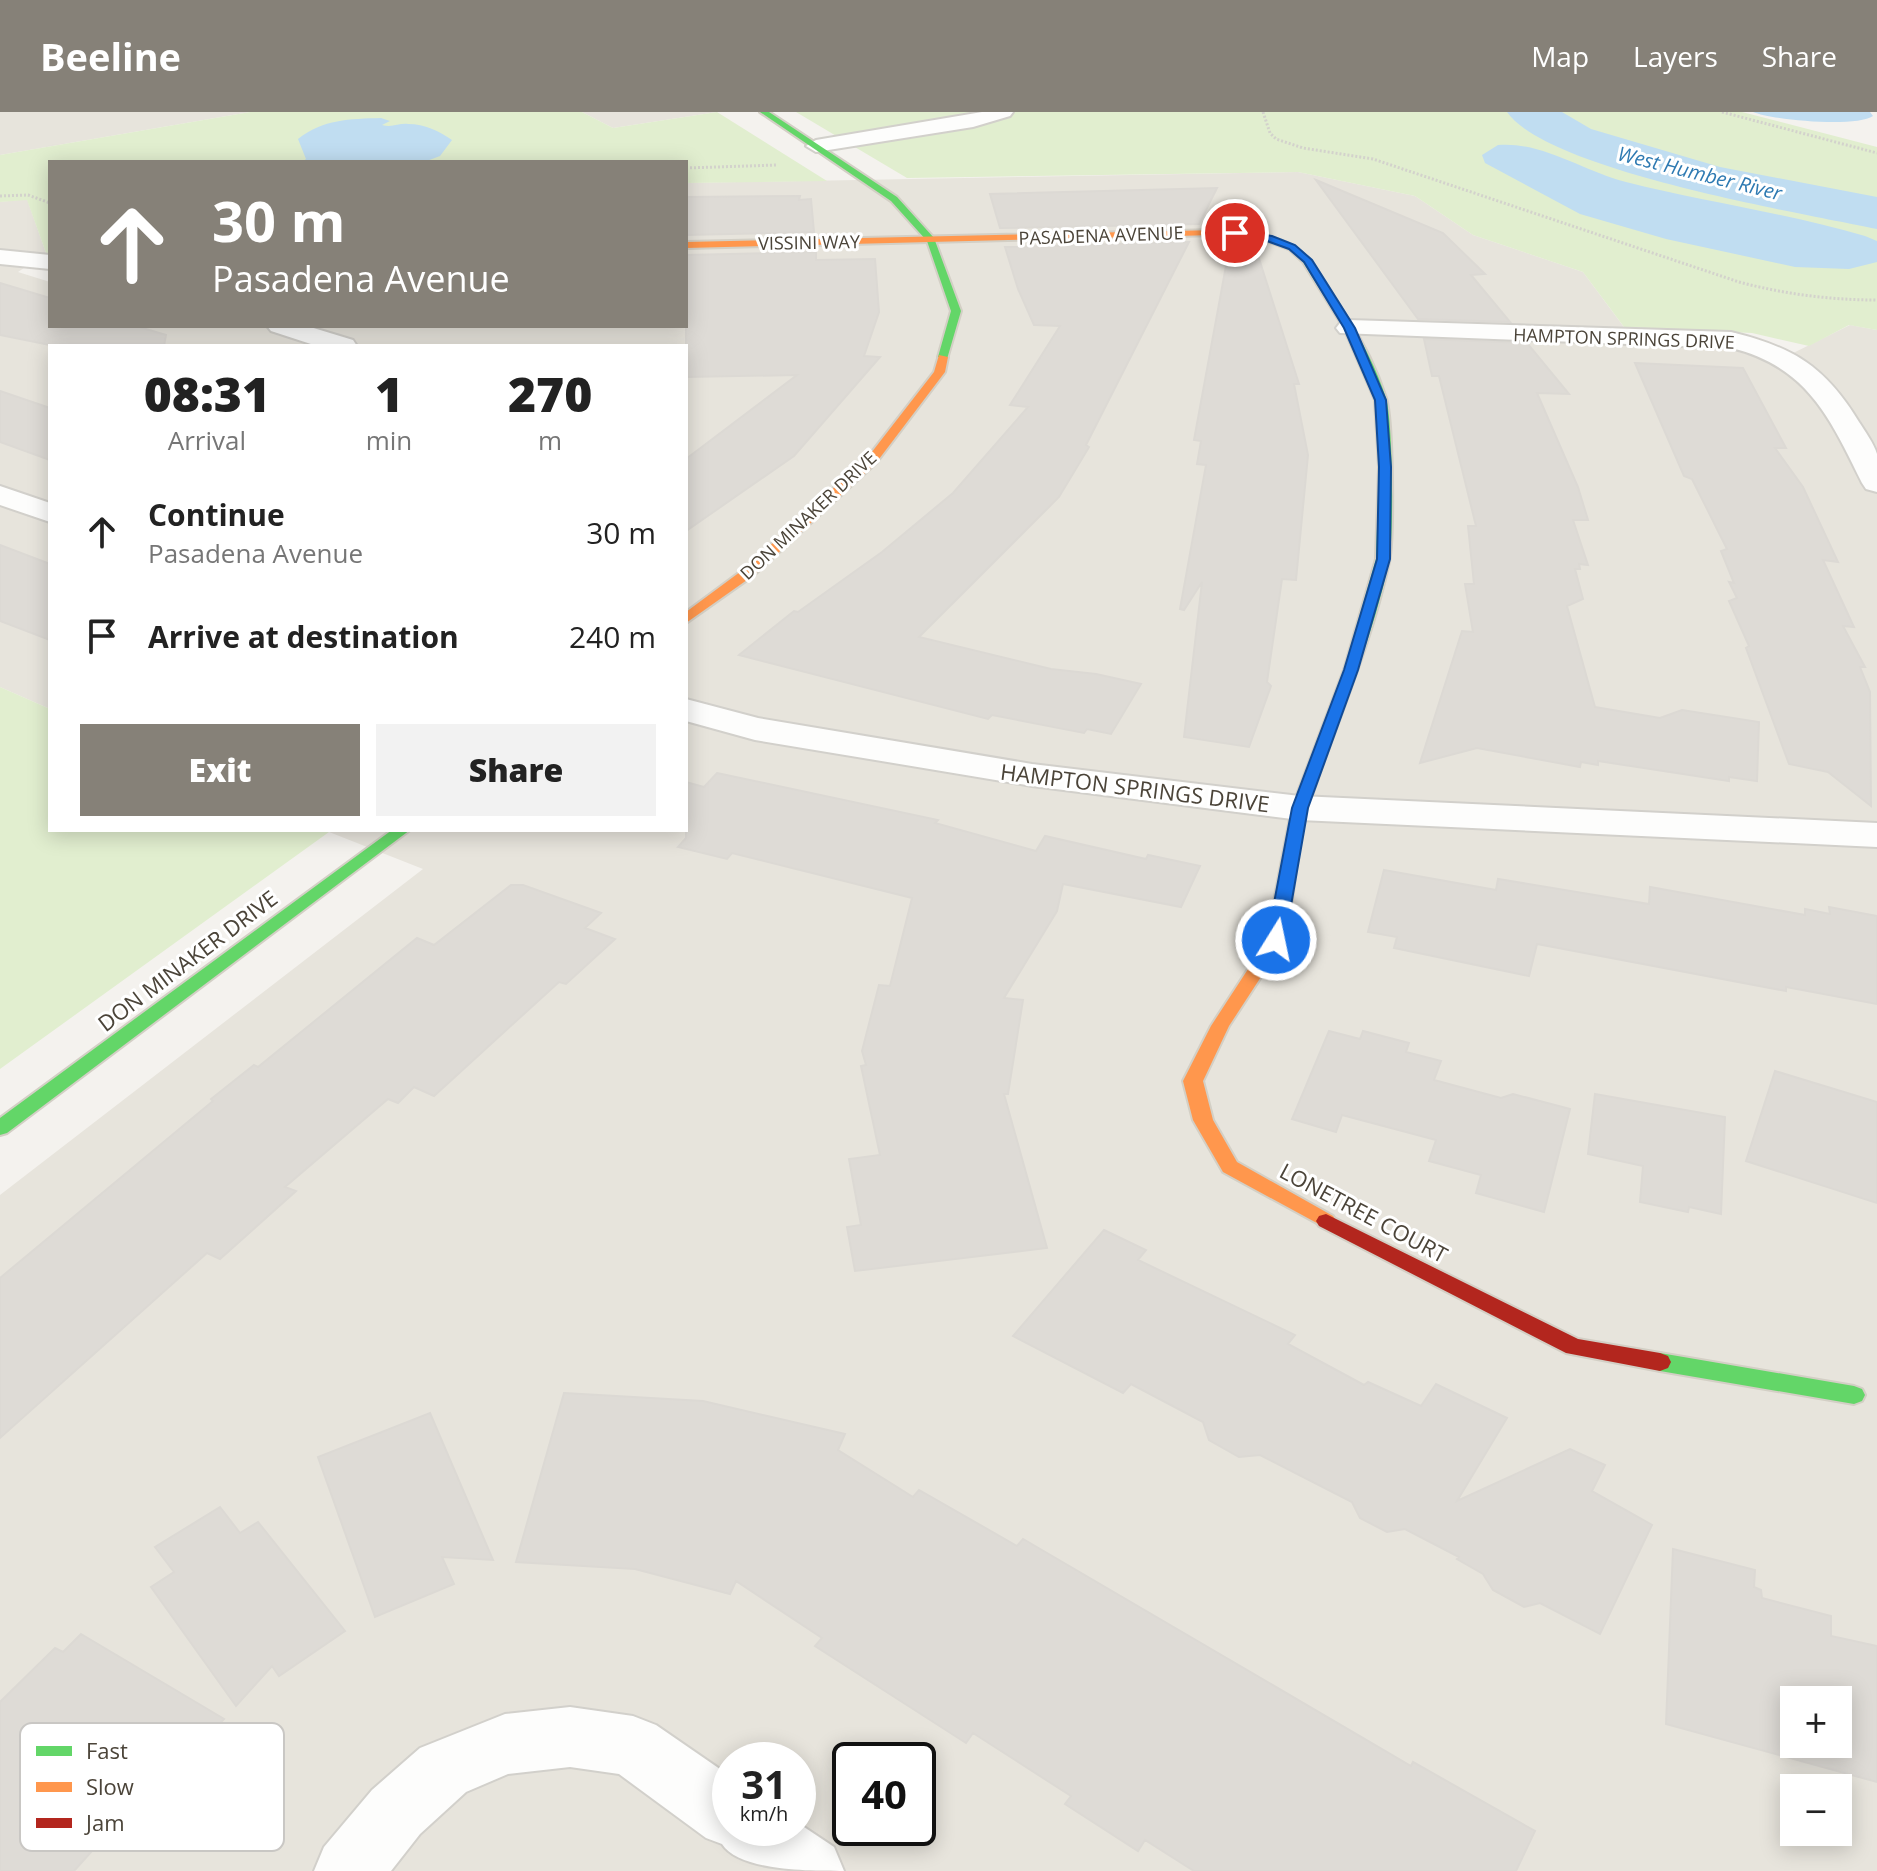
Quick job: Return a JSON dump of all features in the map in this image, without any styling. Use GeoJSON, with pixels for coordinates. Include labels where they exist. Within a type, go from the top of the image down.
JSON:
{"type":"FeatureCollection","features":[{"type":"Feature","properties":{"kind":"street","name":"DON MINAKER DRIVE"},"geometry":{"type":"LineString","coordinates":[[688,618],[749,572],[872,460],[939,372],[956,311],[931,240],[894,199],[764,112]]}},
{"type":"Feature","properties":{"kind":"street"},"geometry":{"type":"LineString","coordinates":[[816,146],[973,121],[1003,112]]}},
{"type":"Feature","properties":{"kind":"street","name":"PASADENA AVENUE"},"geometry":{"type":"LineString","coordinates":[[931,240],[1200,232],[1269,238],[1292,247],[1307,260],[1349,328],[1381,400],[1385,467],[1383,559],[1351,670],[1300,808]]}},
{"type":"Feature","properties":{"kind":"street","name":"VISSINI WAY"},"geometry":{"type":"LineString","coordinates":[[688,245],[931,240]]}},
{"type":"Feature","properties":{"kind":"street"},"geometry":{"type":"LineString","coordinates":[[0,257],[48,262]]}},
{"type":"Feature","properties":{"kind":"street"},"geometry":{"type":"LineString","coordinates":[[301,328],[322,330],[341,344]]}},
{"type":"Feature","properties":{"kind":"street","name":"HAMPTON SPRINGS DRIVE"},"geometry":{"type":"LineString","coordinates":[[1349,328],[1731,340],[1760,345],[1789,358],[1817,380],[1849,427],[1877,483]]}},
{"type":"Feature","properties":{"kind":"street"},"geometry":{"type":"LineString","coordinates":[[0,495],[48,512]]}},
{"type":"Feature","properties":{"kind":"street","name":"HAMPTON SPRINGS DRIVE"},"geometry":{"type":"LineString","coordinates":[[688,711],[755,729],[1017,773],[1300,808],[1877,835]]}},
{"type":"Feature","properties":{"kind":"street","name":"LONETREE COURT"},"geometry":{"type":"LineString","coordinates":[[1300,808],[1276,940],[1220,1026],[1193,1081],[1203,1120],[1230,1167],[1311,1214],[1574,1347],[1854,1395]]}},
{"type":"Feature","properties":{"kind":"street","name":"DON MINAKER DRIVE"},"geometry":{"type":"LineString","coordinates":[[0,1128],[399,832]]}},
{"type":"Feature","properties":{"kind":"street"},"geometry":{"type":"LineString","coordinates":[[348,1871],[396,1812],[443,1770],[505,1744],[570,1737],[633,1746],[712,1802]]}},
{"type":"Feature","properties":{"kind":"street"},"geometry":{"type":"LineString","coordinates":[[775,1846],[810,1871]]}},
{"type":"Feature","properties":{"kind":"path"},"geometry":{"type":"LineString","coordinates":[[1263,112],[1270,133],[1276,139],[1303,148],[1373,159],[1739,282],[1772,291],[1839,300],[1877,300]]}},
{"type":"Feature","properties":{"kind":"path"},"geometry":{"type":"LineString","coordinates":[[1722,112],[1877,153]]}},
{"type":"Feature","properties":{"kind":"path"},"geometry":{"type":"LineString","coordinates":[[688,168],[778,165]]}},
{"type":"Feature","properties":{"kind":"path"},"geometry":{"type":"LineString","coordinates":[[0,196],[28,195],[48,202]]}},
{"type":"Feature","properties":{"kind":"shaded area"},"geometry":{"type":"Polygon","coordinates":[[[0,112],[250,112],[0,155],[0,112]]]}},
{"type":"Feature","properties":{"kind":"shaded area"},"geometry":{"type":"Polygon","coordinates":[[[582,112],[717,112],[613,128],[582,112]]]}},
{"type":"Feature","properties":{"kind":"shaded area"},"geometry":{"type":"Polygon","coordinates":[[[1298,172],[1415,196],[1473,235],[1583,272],[1638,346],[1728,349],[1775,362],[1850,325],[1877,330],[1877,1871],[0,1871],[0,1195],[423,869],[329,832],[688,832],[688,344],[48,344],[48,708],[0,687],[0,202],[27,199],[46,253],[18,272],[48,281],[48,328],[688,328],[688,183],[1298,172]]]}},
{"type":"Feature","properties":{"kind":"green space"},"geometry":{"type":"Polygon","coordinates":[[[250,112],[582,112],[613,128],[717,112],[827,181],[688,183],[688,160],[48,160],[48,254],[27,200],[0,202],[0,155],[250,112]]]}},
{"type":"Feature","properties":{"kind":"green space"},"geometry":{"type":"Polygon","coordinates":[[[796,112],[1742,112],[1877,147],[1877,330],[1849,325],[1809,346],[1752,333],[1624,327],[1583,272],[1473,235],[1415,196],[1298,172],[907,178],[796,112]]]}},
{"type":"Feature","properties":{"kind":"green space"},"geometry":{"type":"Polygon","coordinates":[[[0,687],[48,708],[48,832],[329,832],[0,1069],[0,687]]]}},
{"type":"Feature","properties":{"kind":"water"},"geometry":{"type":"Polygon","coordinates":[[[1753,112],[1870,112],[1873,116],[1850,122],[1814,122],[1753,112]]]}},
{"type":"Feature","properties":{"kind":"water"},"geometry":{"type":"Polygon","coordinates":[[[381,118],[390,121],[382,125],[389,126],[420,125],[452,140],[440,156],[429,160],[305,160],[298,139],[307,132],[337,121],[381,118]]]}},
{"type":"Feature","properties":{"kind":"water"},"geometry":{"type":"Polygon","coordinates":[[[1498,145],[1546,152],[1626,182],[1865,236],[1877,241],[1877,262],[1849,269],[1795,267],[1666,239],[1580,214],[1485,163],[1482,155],[1498,145]]]}},
{"type":"Feature","properties":{"kind":"building"},"geometry":{"type":"Polygon","coordinates":[[[1316,180],[1443,233],[1485,274],[1471,275],[1510,322],[1418,319],[1316,180]]]}},
{"type":"Feature","properties":{"kind":"building"},"geometry":{"type":"Polygon","coordinates":[[[1217,188],[1199,224],[1000,228],[990,194],[1217,188]]]}},
{"type":"Feature","properties":{"kind":"building"},"geometry":{"type":"Polygon","coordinates":[[[800,196],[799,200],[811,199],[814,232],[688,235],[688,197],[800,196]]]}},
{"type":"Feature","properties":{"kind":"building"},"geometry":{"type":"Polygon","coordinates":[[[1189,242],[1086,445],[1089,447],[1059,497],[919,637],[1051,669],[1096,674],[1141,684],[1111,734],[1087,729],[1084,733],[992,715],[988,719],[739,655],[794,611],[798,612],[882,552],[953,493],[1028,407],[1010,405],[1060,326],[1034,325],[1018,289],[1005,247],[1189,242]]]}},
{"type":"Feature","properties":{"kind":"building"},"geometry":{"type":"Polygon","coordinates":[[[1230,244],[1255,246],[1299,384],[1294,384],[1308,455],[1296,580],[1282,579],[1267,682],[1271,686],[1249,747],[1184,737],[1202,582],[1184,610],[1180,609],[1206,465],[1197,464],[1201,441],[1194,440],[1230,244]]]}},
{"type":"Feature","properties":{"kind":"building"},"geometry":{"type":"Polygon","coordinates":[[[816,252],[816,260],[875,259],[879,312],[864,356],[880,357],[794,456],[688,530],[688,457],[797,375],[688,377],[688,255],[816,252]]]}},
{"type":"Feature","properties":{"kind":"building"},"geometry":{"type":"Polygon","coordinates":[[[0,283],[48,297],[48,328],[143,328],[166,335],[164,344],[48,345],[0,335],[0,283]]]}},
{"type":"Feature","properties":{"kind":"building"},"geometry":{"type":"Polygon","coordinates":[[[1424,339],[1527,343],[1569,394],[1537,393],[1578,487],[1588,520],[1573,520],[1588,565],[1579,564],[1580,569],[1575,569],[1583,599],[1567,606],[1595,707],[1660,718],[1682,710],[1759,722],[1757,781],[1729,777],[1729,781],[1598,761],[1598,765],[1581,762],[1580,767],[1477,748],[1420,763],[1462,631],[1473,632],[1465,584],[1474,584],[1468,526],[1476,526],[1439,376],[1432,376],[1424,339]]]}},
{"type":"Feature","properties":{"kind":"building"},"geometry":{"type":"Polygon","coordinates":[[[1635,363],[1743,368],[1786,448],[1775,448],[1803,487],[1838,562],[1823,560],[1854,627],[1843,626],[1865,667],[1860,667],[1870,692],[1871,806],[1828,772],[1789,764],[1746,648],[1749,646],[1729,601],[1737,598],[1729,582],[1734,583],[1721,551],[1727,549],[1692,479],[1684,476],[1635,363]]]}},
{"type":"Feature","properties":{"kind":"building"},"geometry":{"type":"Polygon","coordinates":[[[0,391],[48,407],[48,459],[0,442],[0,391]]]}},
{"type":"Feature","properties":{"kind":"building"},"geometry":{"type":"Polygon","coordinates":[[[0,545],[48,563],[48,639],[0,621],[0,545]]]}},
{"type":"Feature","properties":{"kind":"building"},"geometry":{"type":"Polygon","coordinates":[[[717,773],[938,820],[935,823],[1036,851],[1045,836],[1146,859],[1148,855],[1200,866],[1181,907],[1063,884],[1057,911],[1004,998],[1023,1000],[1008,1094],[1004,1094],[1047,1248],[855,1271],[847,1227],[861,1225],[849,1159],[880,1155],[861,1066],[866,1065],[862,1051],[879,985],[890,986],[912,898],[732,853],[727,859],[678,847],[688,832],[688,783],[704,787],[717,773]]]}},
{"type":"Feature","properties":{"kind":"building"},"geometry":{"type":"Polygon","coordinates":[[[1384,870],[1496,890],[1498,879],[1649,904],[1650,887],[1805,915],[1805,909],[1830,914],[1829,907],[1877,916],[1877,1004],[1786,987],[1786,991],[1537,944],[1529,976],[1394,948],[1397,937],[1368,932],[1384,870]]]}},
{"type":"Feature","properties":{"kind":"building"},"geometry":{"type":"Polygon","coordinates":[[[511,885],[523,885],[601,913],[585,928],[615,939],[566,984],[559,982],[434,1096],[414,1087],[398,1103],[388,1099],[285,1187],[296,1191],[220,1259],[207,1253],[0,1438],[0,1278],[213,1101],[211,1099],[254,1065],[258,1067],[417,938],[434,945],[511,885]]]}},
{"type":"Feature","properties":{"kind":"building"},"geometry":{"type":"Polygon","coordinates":[[[1329,1031],[1360,1039],[1363,1031],[1409,1043],[1406,1052],[1441,1061],[1434,1080],[1501,1098],[1513,1094],[1570,1109],[1544,1212],[1476,1193],[1481,1175],[1429,1161],[1436,1140],[1342,1115],[1336,1132],[1292,1119],[1329,1031]]]}},
{"type":"Feature","properties":{"kind":"building"},"geometry":{"type":"Polygon","coordinates":[[[1775,1071],[1877,1102],[1877,1203],[1746,1161],[1775,1071]]]}},
{"type":"Feature","properties":{"kind":"building"},"geometry":{"type":"Polygon","coordinates":[[[1595,1094],[1725,1117],[1721,1214],[1689,1207],[1688,1212],[1640,1202],[1643,1166],[1588,1154],[1595,1094]]]}},
{"type":"Feature","properties":{"kind":"building"},"geometry":{"type":"Polygon","coordinates":[[[1104,1230],[1146,1250],[1138,1260],[1295,1335],[1288,1344],[1364,1385],[1368,1382],[1421,1406],[1436,1384],[1507,1418],[1457,1501],[1570,1449],[1605,1465],[1592,1491],[1652,1525],[1600,1634],[1540,1603],[1524,1607],[1493,1590],[1483,1574],[1457,1559],[1459,1557],[1405,1529],[1387,1532],[1360,1518],[1352,1502],[1260,1455],[1239,1457],[1209,1440],[1203,1422],[1131,1384],[1123,1393],[1013,1336],[1104,1230]]]}},
{"type":"Feature","properties":{"kind":"building"},"geometry":{"type":"Polygon","coordinates":[[[564,1393],[703,1401],[845,1434],[838,1450],[913,1497],[919,1490],[1017,1546],[1023,1539],[1411,1766],[1413,1762],[1535,1831],[1516,1871],[1194,1871],[1145,1840],[1138,1851],[1065,1804],[1071,1796],[973,1733],[966,1743],[815,1646],[822,1638],[736,1581],[730,1594],[635,1569],[516,1562],[564,1393]]]}},
{"type":"Feature","properties":{"kind":"building"},"geometry":{"type":"Polygon","coordinates":[[[430,1413],[493,1560],[442,1557],[454,1584],[375,1617],[318,1457],[430,1413]]]}},
{"type":"Feature","properties":{"kind":"building"},"geometry":{"type":"Polygon","coordinates":[[[220,1507],[240,1533],[258,1522],[345,1631],[279,1676],[272,1666],[236,1706],[151,1587],[174,1572],[155,1547],[220,1507]]]}},
{"type":"Feature","properties":{"kind":"building"},"geometry":{"type":"Polygon","coordinates":[[[1673,1549],[1755,1570],[1754,1587],[1761,1590],[1762,1598],[1831,1616],[1831,1636],[1877,1646],[1877,1782],[1790,1758],[1852,1758],[1852,1686],[1780,1686],[1780,1755],[1666,1724],[1673,1549]]]}},
{"type":"Feature","properties":{"kind":"building"},"geometry":{"type":"Polygon","coordinates":[[[81,1634],[224,1719],[220,1723],[20,1723],[20,1851],[92,1851],[74,1871],[0,1871],[0,1702],[55,1648],[63,1652],[81,1634]]]}},
{"type":"Feature","properties":{"kind":"waterway","name":"West Humber River"},"geometry":{"type":"LineString","coordinates":[[1530,112],[1574,139],[1712,180],[1877,213]]}},
{"type":"Feature","properties":{"kind":"traffic: fast"},"geometry":{"type":"LineString","coordinates":[[764,112],[894,199],[931,240],[956,311],[943,357]]}},
{"type":"Feature","properties":{"kind":"traffic: fast"},"geometry":{"type":"LineString","coordinates":[[1215,232],[1269,238],[1292,247],[1307,260],[1349,328],[1381,400],[1385,467],[1383,559],[1351,670],[1300,808],[1281,912]]}},
{"type":"Feature","properties":{"kind":"traffic: fast"},"geometry":{"type":"LineString","coordinates":[[0,1128],[399,832]]}},
{"type":"Feature","properties":{"kind":"traffic: fast"},"geometry":{"type":"LineString","coordinates":[[1660,1362],[1854,1395]]}},
{"type":"Feature","properties":{"kind":"traffic: slow"},"geometry":{"type":"LineString","coordinates":[[688,245],[1215,232]]}},
{"type":"Feature","properties":{"kind":"traffic: slow"},"geometry":{"type":"LineString","coordinates":[[688,618],[749,572],[872,460],[939,372],[943,357]]}},
{"type":"Feature","properties":{"kind":"traffic: slow"},"geometry":{"type":"LineString","coordinates":[[1281,912],[1276,940],[1220,1026],[1193,1081],[1203,1120],[1230,1167],[1326,1221]]}},
{"type":"Feature","properties":{"kind":"traffic: jam"},"geometry":{"type":"LineString","coordinates":[[1326,1221],[1574,1347],[1660,1362]]}},
{"type":"Feature","properties":{"kind":"route"},"geometry":{"type":"LineString","coordinates":[[1235,233],[1269,238],[1292,247],[1307,260],[1349,328],[1381,400],[1385,467],[1383,559],[1351,670],[1300,808],[1276,940]]}}]}
